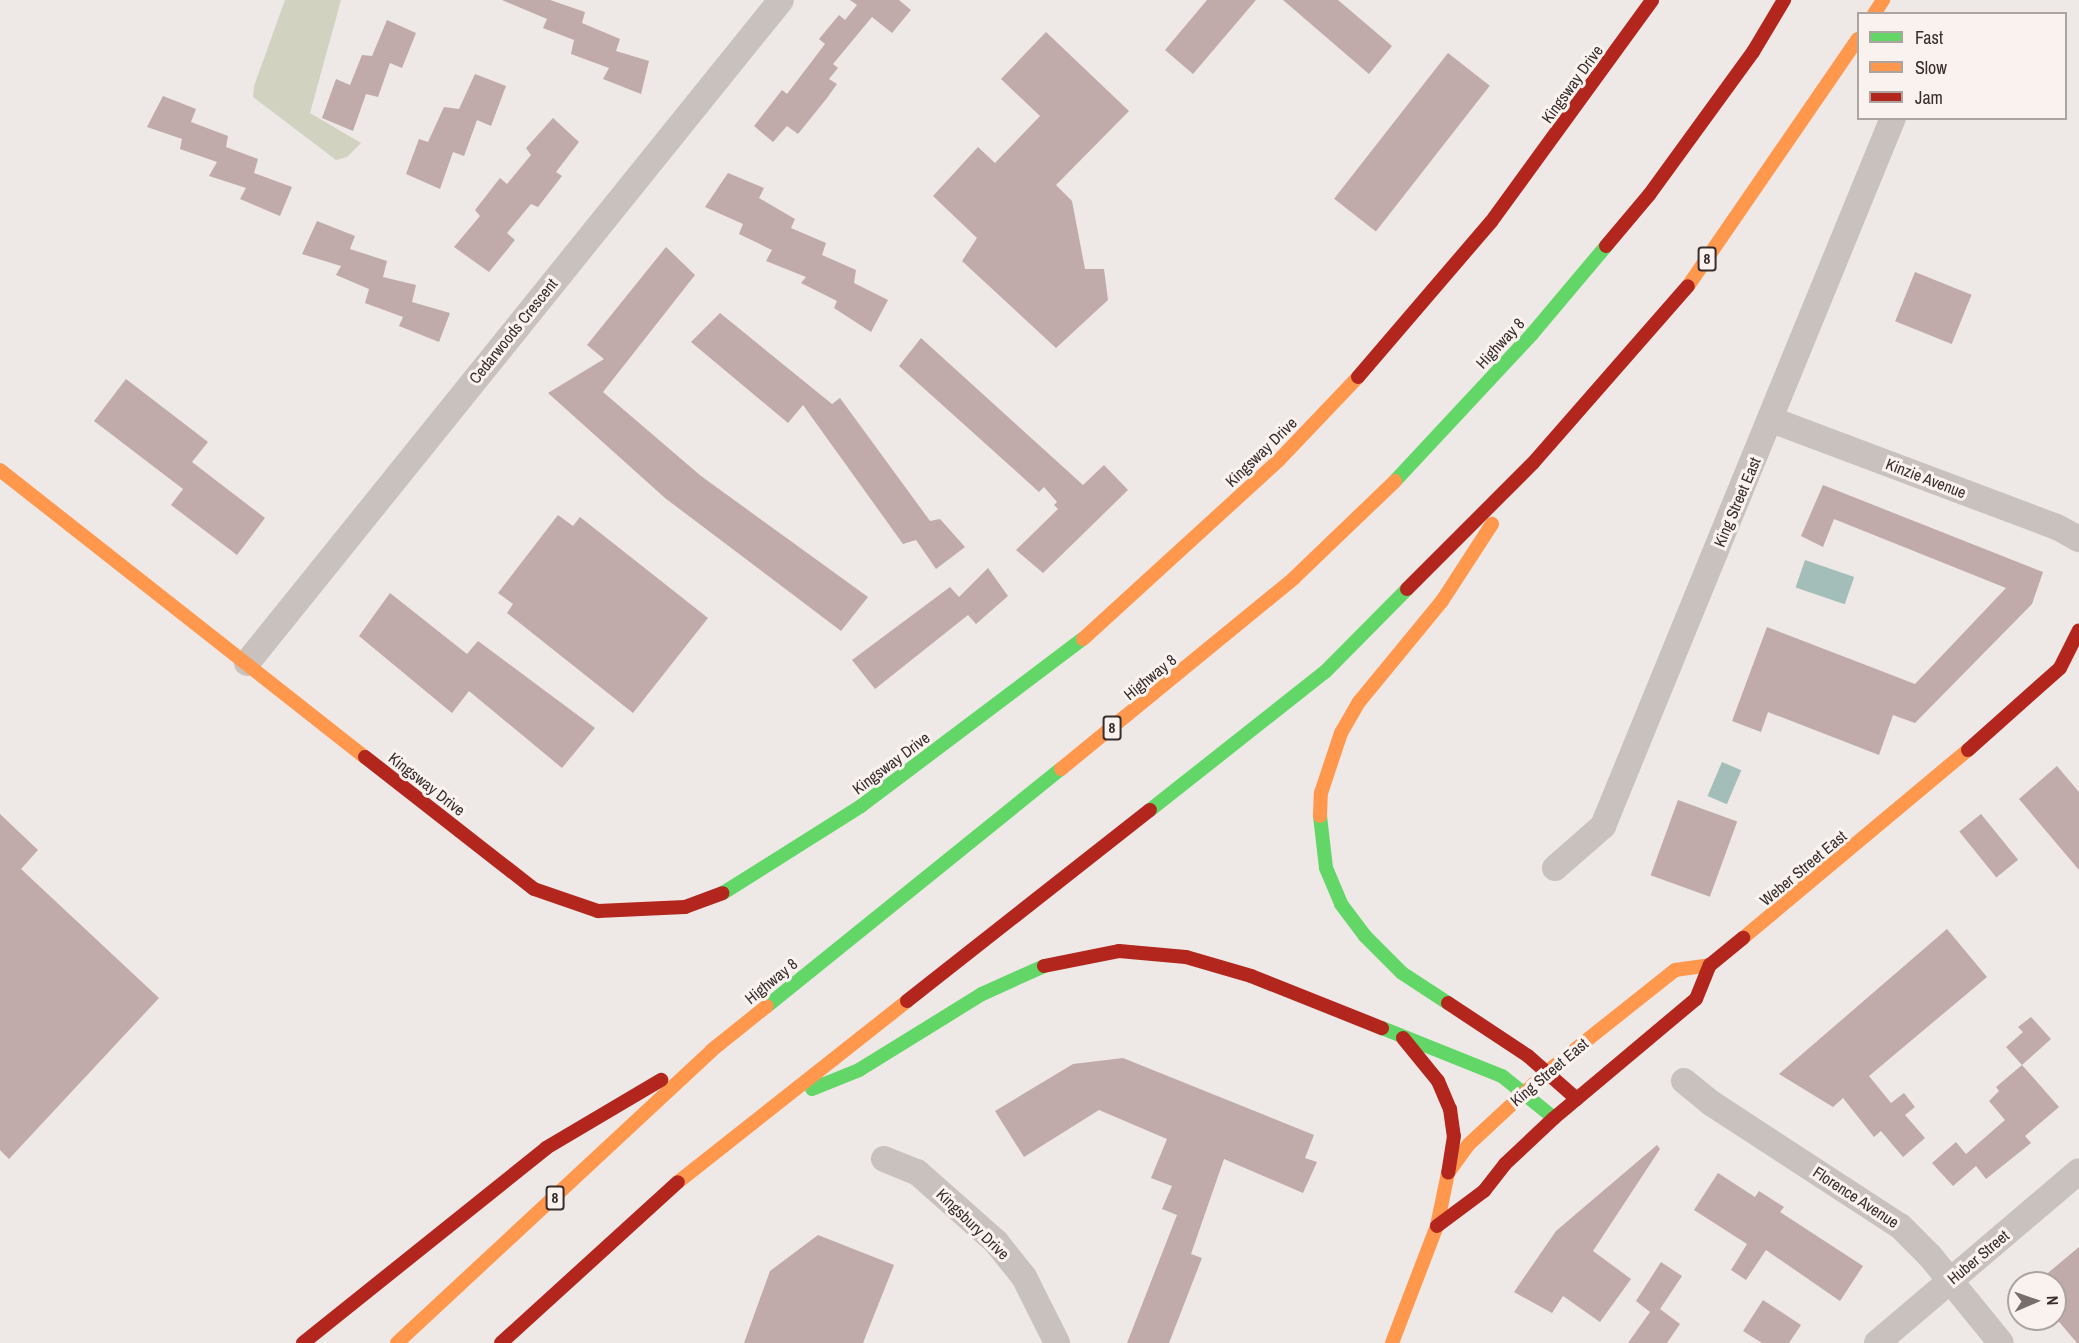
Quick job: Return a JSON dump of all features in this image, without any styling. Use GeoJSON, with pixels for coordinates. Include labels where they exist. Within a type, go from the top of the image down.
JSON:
{"type":"FeatureCollection","features":[{"type":"Feature","properties":{"kind":"main road","name":"Kingsway Drive"},"geometry":{"type":"LineString","coordinates":[[0,471],[534,889],[598,911],[638,912],[685,907],[729,891],[861,806],[1088,635],[1279,460],[1389,344],[1491,222],[1652,0]]}},
{"type":"Feature","properties":{"kind":"main road","name":"Highway 8"},"geometry":{"type":"LineString","coordinates":[[397,1343],[712,1050],[1211,649],[1294,578],[1404,472],[1532,334],[1648,195],[1753,52],[1784,0]]}},
{"type":"Feature","properties":{"kind":"main road","name":"8"},"geometry":{"type":"LineString","coordinates":[[501,1343],[693,1168],[1325,672],[1533,463],[1687,287],[1857,40]]}},
{"type":"Feature","properties":{"kind":"main road"},"geometry":{"type":"LineString","coordinates":[[1437,1226],[1484,1191],[1505,1164],[1577,1099],[1548,1071],[1402,973],[1365,936],[1341,904],[1326,868],[1320,827],[1321,793],[1341,733],[1359,702],[1442,601],[1533,463]]}},
{"type":"Feature","properties":{"kind":"main road","name":"Weber Street East"},"geometry":{"type":"LineString","coordinates":[[1577,1099],[1696,999],[1710,965],[1974,746],[2060,668],[2079,630]]}},
{"type":"Feature","properties":{"kind":"main road"},"geometry":{"type":"LineString","coordinates":[[2060,668],[2079,664]]}},
{"type":"Feature","properties":{"kind":"main road"},"geometry":{"type":"LineString","coordinates":[[779,1102],[859,1070],[982,994],[1040,967],[1119,951],[1150,952],[1211,963],[1502,1076],[1554,1118]]}},
{"type":"Feature","properties":{"kind":"main road","name":"King Street East"},"geometry":{"type":"LineString","coordinates":[[1392,1343],[1437,1226],[1448,1173],[1474,1139],[1548,1071],[1675,970],[1710,965]]}},
{"type":"Feature","properties":{"kind":"main road"},"geometry":{"type":"LineString","coordinates":[[1401,1036],[1438,1081],[1450,1109],[1454,1136],[1448,1173]]}},
{"type":"Feature","properties":{"kind":"main road"},"geometry":{"type":"LineString","coordinates":[[303,1343],[546,1148],[712,1050]]}},
{"type":"Feature","properties":{"kind":"street","name":"Cedarwoods Crescent"},"geometry":{"type":"LineString","coordinates":[[247,663],[780,0]]}},
{"type":"Feature","properties":{"kind":"street","name":"King Street East"},"geometry":{"type":"LineString","coordinates":[[1555,868],[1603,826],[1772,420],[1892,120]]}},
{"type":"Feature","properties":{"kind":"street","name":"Kinzie Avenue"},"geometry":{"type":"LineString","coordinates":[[1772,420],[2057,527],[2079,539]]}},
{"type":"Feature","properties":{"kind":"street","name":"Florence Avenue"},"geometry":{"type":"LineString","coordinates":[[1684,1081],[1711,1103],[1900,1226],[1930,1256],[1948,1282],[2001,1343]]}},
{"type":"Feature","properties":{"kind":"street","name":"Kingsbury Drive"},"geometry":{"type":"LineString","coordinates":[[884,1159],[917,1172],[996,1242],[1024,1277],[1057,1343]]}},
{"type":"Feature","properties":{"kind":"street","name":"Huber Street"},"geometry":{"type":"LineString","coordinates":[[1876,1343],[2079,1171]]}},
{"type":"Feature","properties":{"kind":"green space"},"geometry":{"type":"Polygon","coordinates":[[[285,0],[341,0],[310,113],[361,143],[347,157],[336,160],[253,97],[254,86],[285,0]]]}},
{"type":"Feature","properties":{"kind":"water"},"geometry":{"type":"Polygon","coordinates":[[[1805,560],[1854,577],[1845,604],[1796,587],[1805,560]]]}},
{"type":"Feature","properties":{"kind":"water"},"geometry":{"type":"Polygon","coordinates":[[[1722,762],[1741,770],[1727,804],[1708,796],[1722,762]]]}},
{"type":"Feature","properties":{"kind":"building"},"geometry":{"type":"Polygon","coordinates":[[[502,0],[550,0],[585,12],[582,23],[620,39],[616,51],[649,61],[641,94],[603,79],[609,68],[571,54],[574,40],[543,28],[547,19],[502,0]]]}},
{"type":"Feature","properties":{"kind":"building"},"geometry":{"type":"Polygon","coordinates":[[[850,0],[899,0],[911,10],[892,33],[872,17],[833,64],[838,68],[829,79],[837,84],[827,98],[798,134],[787,126],[773,142],[754,126],[782,90],[787,94],[825,44],[819,39],[839,15],[845,20],[857,5],[850,0]]]}},
{"type":"Feature","properties":{"kind":"building"},"geometry":{"type":"Polygon","coordinates":[[[1207,0],[1256,0],[1193,74],[1165,50],[1207,0]]]}},
{"type":"Feature","properties":{"kind":"building"},"geometry":{"type":"Polygon","coordinates":[[[1283,0],[1338,0],[1392,46],[1369,74],[1283,0]]]}},
{"type":"Feature","properties":{"kind":"building"},"geometry":{"type":"Polygon","coordinates":[[[387,20],[416,33],[402,68],[390,63],[378,97],[366,94],[353,131],[322,118],[336,79],[350,85],[362,55],[372,56],[387,20]]]}},
{"type":"Feature","properties":{"kind":"building"},"geometry":{"type":"Polygon","coordinates":[[[1046,32],[1129,111],[1056,185],[1072,201],[1085,269],[1104,269],[1108,300],[1056,348],[962,261],[977,238],[933,196],[978,147],[995,163],[1040,116],[1001,79],[1046,32]]]}},
{"type":"Feature","properties":{"kind":"building"},"geometry":{"type":"Polygon","coordinates":[[[1448,53],[1490,86],[1376,231],[1334,199],[1448,53]]]}},
{"type":"Feature","properties":{"kind":"building"},"geometry":{"type":"Polygon","coordinates":[[[475,74],[506,86],[491,126],[477,120],[464,156],[453,152],[440,189],[406,174],[419,139],[428,142],[444,107],[459,109],[475,74]]]}},
{"type":"Feature","properties":{"kind":"building"},"geometry":{"type":"Polygon","coordinates":[[[163,96],[196,109],[191,122],[228,136],[226,147],[258,159],[254,173],[292,187],[280,216],[240,199],[246,188],[209,176],[217,162],[180,149],[182,139],[147,127],[163,96]]]}},
{"type":"Feature","properties":{"kind":"building"},"geometry":{"type":"Polygon","coordinates":[[[553,118],[579,142],[556,172],[562,176],[538,207],[531,204],[507,233],[515,240],[489,272],[454,247],[480,216],[475,210],[500,178],[507,184],[531,155],[526,148],[553,118]]]}},
{"type":"Feature","properties":{"kind":"building"},"geometry":{"type":"Polygon","coordinates":[[[728,173],[764,188],[759,198],[795,219],[791,228],[826,243],[822,255],[856,270],[854,283],[888,300],[871,332],[834,308],[837,301],[801,283],[806,277],[766,261],[772,250],[739,234],[743,224],[705,207],[728,173]]]}},
{"type":"Feature","properties":{"kind":"building"},"geometry":{"type":"Polygon","coordinates":[[[317,221],[355,236],[350,249],[387,261],[383,277],[416,285],[412,302],[450,313],[439,342],[399,326],[403,317],[365,303],[369,289],[336,275],[341,266],[302,254],[317,221]]]}},
{"type":"Feature","properties":{"kind":"building"},"geometry":{"type":"Polygon","coordinates":[[[666,247],[695,275],[603,392],[701,476],[868,597],[841,631],[665,498],[548,393],[604,359],[587,345],[666,247]]]}},
{"type":"Feature","properties":{"kind":"building"},"geometry":{"type":"Polygon","coordinates":[[[1915,272],[1972,295],[1952,344],[1895,321],[1915,272]]]}},
{"type":"Feature","properties":{"kind":"building"},"geometry":{"type":"Polygon","coordinates":[[[720,313],[832,404],[840,398],[930,521],[940,519],[965,547],[936,569],[916,540],[903,544],[803,405],[788,423],[691,342],[720,313]]]}},
{"type":"Feature","properties":{"kind":"building"},"geometry":{"type":"Polygon","coordinates":[[[921,338],[1083,485],[1104,465],[1128,490],[1043,573],[1016,550],[1058,509],[1054,505],[1057,502],[1044,487],[1039,492],[899,366],[921,338]]]}},
{"type":"Feature","properties":{"kind":"building"},"geometry":{"type":"Polygon","coordinates":[[[126,379],[208,442],[192,462],[265,518],[237,555],[171,505],[183,489],[94,421],[126,379]]]}},
{"type":"Feature","properties":{"kind":"building"},"geometry":{"type":"Polygon","coordinates":[[[1823,485],[2043,572],[2032,604],[1915,723],[1893,715],[1879,755],[1768,712],[1761,732],[1732,721],[1767,627],[1915,684],[2006,588],[1834,519],[1823,547],[1801,536],[1823,485]]]}},
{"type":"Feature","properties":{"kind":"building"},"geometry":{"type":"Polygon","coordinates":[[[558,515],[573,526],[580,517],[708,618],[633,713],[507,613],[513,604],[498,593],[558,515]]]}},
{"type":"Feature","properties":{"kind":"building"},"geometry":{"type":"Polygon","coordinates":[[[988,568],[1008,596],[976,624],[968,615],[875,689],[852,660],[950,587],[959,597],[988,568]]]}},
{"type":"Feature","properties":{"kind":"building"},"geometry":{"type":"Polygon","coordinates":[[[390,593],[467,654],[478,641],[595,728],[562,768],[469,691],[452,713],[359,636],[390,593]]]}},
{"type":"Feature","properties":{"kind":"building"},"geometry":{"type":"Polygon","coordinates":[[[2057,766],[2079,792],[2079,870],[2019,799],[2057,766]]]}},
{"type":"Feature","properties":{"kind":"building"},"geometry":{"type":"Polygon","coordinates":[[[1678,800],[1737,822],[1710,897],[1651,875],[1678,800]]]}},
{"type":"Feature","properties":{"kind":"building"},"geometry":{"type":"Polygon","coordinates":[[[0,814],[38,850],[21,869],[159,998],[9,1159],[0,1150],[0,814]]]}},
{"type":"Feature","properties":{"kind":"building"},"geometry":{"type":"Polygon","coordinates":[[[1981,814],[2018,860],[1996,877],[1959,832],[1981,814]]]}},
{"type":"Feature","properties":{"kind":"building"},"geometry":{"type":"Polygon","coordinates":[[[1947,929],[1987,977],[1869,1076],[1891,1103],[1904,1093],[1915,1107],[1905,1115],[1925,1138],[1903,1157],[1881,1131],[1874,1137],[1843,1098],[1833,1107],[1779,1074],[1947,929]]]}},
{"type":"Feature","properties":{"kind":"building"},"geometry":{"type":"Polygon","coordinates":[[[2031,1017],[2051,1039],[2022,1065],[2006,1047],[2023,1032],[2018,1027],[2031,1017]]]}},
{"type":"Feature","properties":{"kind":"building"},"geometry":{"type":"Polygon","coordinates":[[[1123,1058],[1314,1135],[1305,1158],[1317,1162],[1303,1193],[1224,1159],[1191,1254],[1202,1258],[1169,1343],[1127,1343],[1177,1215],[1162,1209],[1172,1186],[1151,1178],[1167,1139],[1099,1110],[1024,1157],[995,1111],[1073,1064],[1123,1058]]]}},
{"type":"Feature","properties":{"kind":"building"},"geometry":{"type":"Polygon","coordinates":[[[2022,1065],[2059,1107],[2025,1136],[2031,1143],[1986,1179],[1976,1166],[1953,1186],[1932,1163],[1956,1142],[1966,1154],[2005,1120],[1989,1101],[1999,1091],[1996,1087],[2022,1065]]]}},
{"type":"Feature","properties":{"kind":"building"},"geometry":{"type":"Polygon","coordinates":[[[1657,1145],[1660,1149],[1593,1251],[1631,1279],[1600,1322],[1563,1296],[1552,1313],[1514,1292],[1556,1231],[1657,1145]]]}},
{"type":"Feature","properties":{"kind":"building"},"geometry":{"type":"Polygon","coordinates":[[[1718,1173],[1755,1197],[1759,1191],[1784,1207],[1780,1212],[1863,1266],[1840,1301],[1766,1250],[1746,1280],[1731,1270],[1747,1244],[1694,1210],[1718,1173]]]}},
{"type":"Feature","properties":{"kind":"building"},"geometry":{"type":"Polygon","coordinates":[[[818,1235],[894,1265],[863,1343],[744,1343],[770,1271],[818,1235]]]}},
{"type":"Feature","properties":{"kind":"building"},"geometry":{"type":"Polygon","coordinates":[[[2079,1247],[2079,1343],[2067,1331],[2067,1271],[2050,1271],[2079,1247]]]}},
{"type":"Feature","properties":{"kind":"building"},"geometry":{"type":"Polygon","coordinates":[[[1661,1262],[1682,1276],[1660,1309],[1680,1324],[1667,1343],[1628,1343],[1650,1312],[1636,1301],[1661,1262]]]}},
{"type":"Feature","properties":{"kind":"building"},"geometry":{"type":"Polygon","coordinates":[[[1763,1300],[1801,1325],[1789,1343],[1762,1343],[1743,1331],[1763,1300]]]}},
{"type":"Feature","properties":{"kind":"traffic: fast"},"geometry":{"type":"LineString","coordinates":[[1395,481],[1532,334],[1606,246]]}},
{"type":"Feature","properties":{"kind":"traffic: fast"},"geometry":{"type":"LineString","coordinates":[[1150,810],[1325,672],[1407,589]]}},
{"type":"Feature","properties":{"kind":"traffic: fast"},"geometry":{"type":"LineString","coordinates":[[723,893],[861,806],[1083,639]]}},
{"type":"Feature","properties":{"kind":"traffic: fast"},"geometry":{"type":"LineString","coordinates":[[767,1006],[1061,769]]}},
{"type":"Feature","properties":{"kind":"traffic: fast"},"geometry":{"type":"LineString","coordinates":[[1320,816],[1326,868],[1341,904],[1365,936],[1402,973],[1448,1003]]}},
{"type":"Feature","properties":{"kind":"traffic: fast"},"geometry":{"type":"LineString","coordinates":[[812,1089],[859,1070],[982,994],[1044,966]]}},
{"type":"Feature","properties":{"kind":"traffic: fast"},"geometry":{"type":"LineString","coordinates":[[1382,1028],[1502,1076],[1554,1118]]}},
{"type":"Feature","properties":{"kind":"traffic: slow"},"geometry":{"type":"LineString","coordinates":[[1875,12],[1883,0]]}},
{"type":"Feature","properties":{"kind":"traffic: slow"},"geometry":{"type":"LineString","coordinates":[[1688,286],[1857,40]]}},
{"type":"Feature","properties":{"kind":"traffic: slow"},"geometry":{"type":"LineString","coordinates":[[1083,639],[1279,460],[1358,377]]}},
{"type":"Feature","properties":{"kind":"traffic: slow"},"geometry":{"type":"LineString","coordinates":[[0,470],[365,757]]}},
{"type":"Feature","properties":{"kind":"traffic: slow"},"geometry":{"type":"LineString","coordinates":[[1061,769],[1294,578],[1395,481]]}},
{"type":"Feature","properties":{"kind":"traffic: slow"},"geometry":{"type":"LineString","coordinates":[[1320,816],[1321,793],[1341,733],[1359,702],[1442,601],[1492,524]]}},
{"type":"Feature","properties":{"kind":"traffic: slow"},"geometry":{"type":"LineString","coordinates":[[1743,938],[1968,750]]}},
{"type":"Feature","properties":{"kind":"traffic: slow"},"geometry":{"type":"LineString","coordinates":[[1392,1343],[1437,1226],[1448,1173],[1468,1145],[1548,1071],[1675,970],[1710,965]]}},
{"type":"Feature","properties":{"kind":"traffic: slow"},"geometry":{"type":"LineString","coordinates":[[678,1182],[907,1001]]}},
{"type":"Feature","properties":{"kind":"traffic: slow"},"geometry":{"type":"LineString","coordinates":[[397,1343],[712,1050],[767,1006]]}},
{"type":"Feature","properties":{"kind":"traffic: jam"},"geometry":{"type":"LineString","coordinates":[[1358,377],[1491,222],[1652,0]]}},
{"type":"Feature","properties":{"kind":"traffic: jam"},"geometry":{"type":"LineString","coordinates":[[1606,246],[1649,195],[1753,52],[1784,0]]}},
{"type":"Feature","properties":{"kind":"traffic: jam"},"geometry":{"type":"LineString","coordinates":[[1407,589],[1533,463],[1688,286]]}},
{"type":"Feature","properties":{"kind":"traffic: jam"},"geometry":{"type":"LineString","coordinates":[[1968,750],[2060,668],[2079,630]]}},
{"type":"Feature","properties":{"kind":"traffic: jam"},"geometry":{"type":"LineString","coordinates":[[365,757],[534,889],[598,911],[685,907],[723,893]]}},
{"type":"Feature","properties":{"kind":"traffic: jam"},"geometry":{"type":"LineString","coordinates":[[907,1001],[1150,810]]}},
{"type":"Feature","properties":{"kind":"traffic: jam"},"geometry":{"type":"LineString","coordinates":[[1437,1226],[1484,1191],[1505,1164],[1554,1118],[1696,999],[1710,965],[1743,938]]}},
{"type":"Feature","properties":{"kind":"traffic: jam"},"geometry":{"type":"LineString","coordinates":[[1044,966],[1119,951],[1186,957],[1251,976],[1382,1028]]}},
{"type":"Feature","properties":{"kind":"traffic: jam"},"geometry":{"type":"LineString","coordinates":[[1448,1003],[1528,1056],[1577,1099]]}},
{"type":"Feature","properties":{"kind":"traffic: jam"},"geometry":{"type":"LineString","coordinates":[[1403,1038],[1438,1081],[1450,1109],[1454,1136],[1448,1173]]}},
{"type":"Feature","properties":{"kind":"traffic: jam"},"geometry":{"type":"LineString","coordinates":[[303,1343],[546,1148],[661,1080]]}},
{"type":"Feature","properties":{"kind":"traffic: jam"},"geometry":{"type":"LineString","coordinates":[[501,1343],[678,1182]]}}]}
